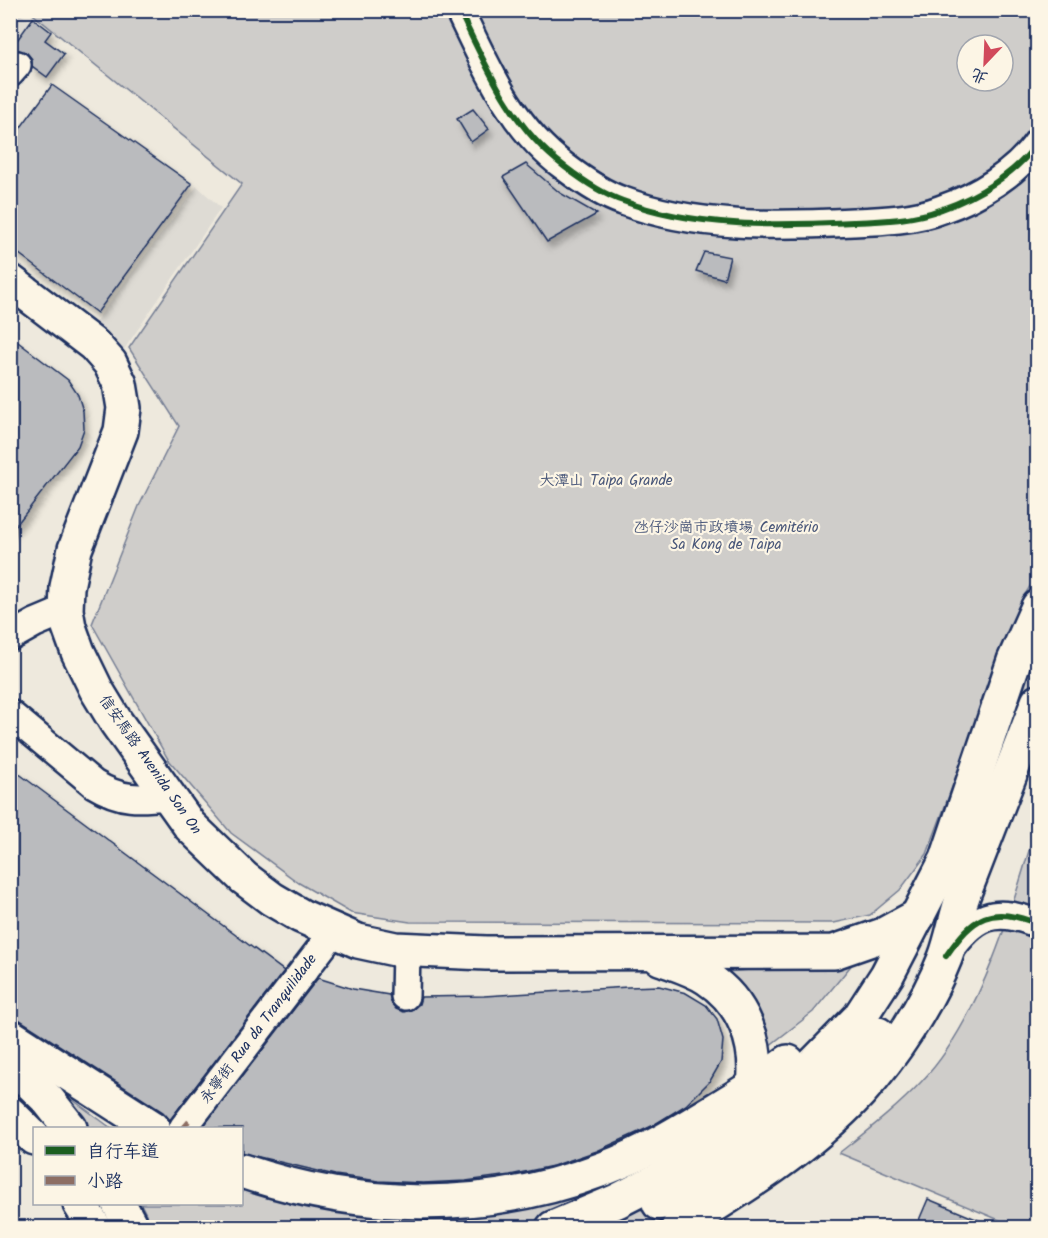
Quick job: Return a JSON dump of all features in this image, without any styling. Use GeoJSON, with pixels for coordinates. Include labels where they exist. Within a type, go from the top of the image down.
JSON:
{"type":"FeatureCollection","features":[{"type":"Feature","properties":{"kind":"main road","name":"信安馬路 Avenida Son On"},"geometry":{"type":"LineString","coordinates":[[10,281],[94,345],[110,363],[120,384],[124,408],[121,431],[75,549],[67,587],[66,610],[78,652],[116,723],[190,826],[221,858],[272,899],[301,916],[358,940],[395,950],[486,953],[834,952],[883,935],[918,916]]}},
{"type":"Feature","properties":{"kind":"main road"},"geometry":{"type":"LineString","coordinates":[[667,1203],[740,1126],[806,1072],[859,1018],[887,975],[938,878],[955,839],[1014,661],[1038,607]]}},
{"type":"Feature","properties":{"kind":"main road"},"geometry":{"type":"LineString","coordinates":[[609,1227],[667,1203],[758,1179],[811,1138],[860,1091],[903,1036],[932,989],[946,956],[957,914],[1038,702]]}},
{"type":"Feature","properties":{"kind":"main road"},"geometry":{"type":"LineString","coordinates":[[553,1227],[607,1205],[667,1203],[733,1161],[815,1102],[853,1064],[916,985],[957,914]]}},
{"type":"Feature","properties":{"kind":"main road"},"geometry":{"type":"LineString","coordinates":[[243,1171],[303,1190],[368,1200],[433,1203],[508,1195],[561,1183],[622,1161],[680,1132],[754,1086],[789,1061],[838,1019],[881,970],[918,916]]}},
{"type":"Feature","properties":{"kind":"main road"},"geometry":{"type":"LineString","coordinates":[[644,952],[707,978],[733,1002],[743,1017],[753,1042],[756,1068],[754,1086]]}},
{"type":"Feature","properties":{"kind":"main road"},"geometry":{"type":"LineString","coordinates":[[10,1036],[151,1127]]}},
{"type":"Feature","properties":{"kind":"main road"},"geometry":{"type":"LineString","coordinates":[[10,1063],[48,1100],[69,1127]]}},
{"type":"Feature","properties":{"kind":"main road"},"geometry":{"type":"LineString","coordinates":[[10,1114],[33,1137]]}},
{"type":"Feature","properties":{"kind":"main road"},"geometry":{"type":"LineString","coordinates":[[81,1205],[95,1227]]}},
{"type":"Feature","properties":{"kind":"main road"},"geometry":{"type":"LineString","coordinates":[[119,1205],[132,1227]]}},
{"type":"Feature","properties":{"kind":"street"},"geometry":{"type":"LineString","coordinates":[[459,10],[498,91],[515,117],[534,139],[563,166],[591,185],[621,201],[654,211],[685,218],[732,223],[783,224],[890,220],[918,215],[942,210],[990,185],[1025,157],[1038,142]]}},
{"type":"Feature","properties":{"kind":"street"},"geometry":{"type":"LineString","coordinates":[[10,637],[66,610]]}},
{"type":"Feature","properties":{"kind":"street"},"geometry":{"type":"LineString","coordinates":[[10,714],[109,793],[135,799],[170,796]]}},
{"type":"Feature","properties":{"kind":"street"},"geometry":{"type":"LineString","coordinates":[[946,956],[968,928],[990,915],[1003,914],[1038,924]]}},
{"type":"Feature","properties":{"kind":"street","name":"永寧街 Rua da Tranquilidade"},"geometry":{"type":"LineString","coordinates":[[186,1125],[335,930]]}},
{"type":"Feature","properties":{"kind":"street"},"geometry":{"type":"LineString","coordinates":[[405,996],[406,950]]}},
{"type":"Feature","properties":{"kind":"shaded area"},"geometry":{"type":"Polygon","coordinates":[[[11,10],[30,21],[11,48],[11,10]]]}},
{"type":"Feature","properties":{"kind":"shaded area"},"geometry":{"type":"Polygon","coordinates":[[[197,186],[221,208],[123,351],[94,324],[197,186]]]}},
{"type":"Feature","properties":{"kind":"green space","name":"氹仔沙崗市政墳場 Cemitério Sa Kong de Taipa"},"geometry":{"type":"Polygon","coordinates":[[[29,11],[1037,11],[1037,575],[1024,596],[927,854],[900,890],[870,915],[834,923],[410,922],[351,913],[299,883],[231,833],[168,759],[92,624],[139,506],[179,426],[129,348],[242,184],[29,11]]]}},
{"type":"Feature","properties":{"kind":"green space"},"geometry":{"type":"Polygon","coordinates":[[[1037,646],[1037,675],[971,845],[962,842],[1037,646]]]}},
{"type":"Feature","properties":{"kind":"green space"},"geometry":{"type":"Polygon","coordinates":[[[1037,823],[1037,1227],[1016,1227],[839,1153],[922,1081],[962,1026],[993,959],[1006,924],[1037,823]]]}},
{"type":"Feature","properties":{"kind":"green space"},"geometry":{"type":"Polygon","coordinates":[[[854,962],[813,1012],[765,1049],[724,972],[854,962]]]}},
{"type":"Feature","properties":{"kind":"green space"},"geometry":{"type":"Polygon","coordinates":[[[35,1072],[110,1127],[84,1127],[35,1072]]]}},
{"type":"Feature","properties":{"kind":"green space"},"geometry":{"type":"Polygon","coordinates":[[[643,1166],[676,1219],[661,1228],[153,1228],[142,1205],[243,1205],[243,1187],[295,1203],[323,1208],[379,1215],[435,1216],[523,1210],[589,1189],[643,1166]]]}},
{"type":"Feature","properties":{"kind":"building"},"geometry":{"type":"Polygon","coordinates":[[[33,18],[51,32],[45,40],[64,54],[47,77],[32,66],[32,59],[27,53],[10,50],[33,18]]]}},
{"type":"Feature","properties":{"kind":"building"},"geometry":{"type":"Polygon","coordinates":[[[52,85],[192,184],[97,313],[10,247],[10,142],[52,85]]]}},
{"type":"Feature","properties":{"kind":"building"},"geometry":{"type":"Polygon","coordinates":[[[473,109],[489,129],[471,142],[457,119],[473,109]]]}},
{"type":"Feature","properties":{"kind":"building"},"geometry":{"type":"Polygon","coordinates":[[[526,164],[560,193],[597,214],[547,242],[503,177],[526,164]]]}},
{"type":"Feature","properties":{"kind":"building"},"geometry":{"type":"Polygon","coordinates":[[[704,252],[730,257],[724,279],[696,271],[704,252]]]}},
{"type":"Feature","properties":{"kind":"building"},"geometry":{"type":"Polygon","coordinates":[[[10,336],[68,380],[78,395],[83,411],[84,429],[78,446],[10,533],[10,336]]]}},
{"type":"Feature","properties":{"kind":"building"},"geometry":{"type":"Polygon","coordinates":[[[10,767],[284,971],[170,1120],[163,1112],[20,1020],[10,1017],[10,767]]]}},
{"type":"Feature","properties":{"kind":"building"},"geometry":{"type":"Polygon","coordinates":[[[318,978],[353,989],[389,995],[396,1009],[404,1012],[419,1004],[421,997],[484,996],[659,986],[686,993],[706,1005],[717,1019],[723,1040],[721,1062],[710,1081],[686,1105],[652,1126],[597,1151],[553,1166],[510,1175],[466,1181],[423,1183],[379,1181],[335,1175],[243,1153],[243,1127],[203,1127],[318,978]]]}},
{"type":"Feature","properties":{"kind":"building"},"geometry":{"type":"Polygon","coordinates":[[[928,1199],[995,1227],[936,1227],[919,1220],[928,1199]]]}},
{"type":"Feature","properties":{"kind":"marked path"},"geometry":{"type":"LineString","coordinates":[[10,73],[17,65]]}},
{"type":"Feature","properties":{"kind":"marked path"},"geometry":{"type":"LineString","coordinates":[[184,1127],[189,1121]]}},
{"type":"Feature","properties":{"kind":"cycle path"},"geometry":{"type":"LineString","coordinates":[[459,10],[503,96],[530,134],[546,151],[600,191],[650,210],[707,221],[766,224],[864,222],[909,218],[942,209],[982,191],[1008,174],[1038,142]]}},
{"type":"Feature","properties":{"kind":"cycle path"},"geometry":{"type":"LineString","coordinates":[[946,956],[965,931],[984,918],[1007,915],[1038,924]]}},
{"type":"Feature","properties":{"kind":"park label","name":"大潭山 Taipa Grande"},"geometry":{"type":"Point","coordinates":[606,481]}}]}
